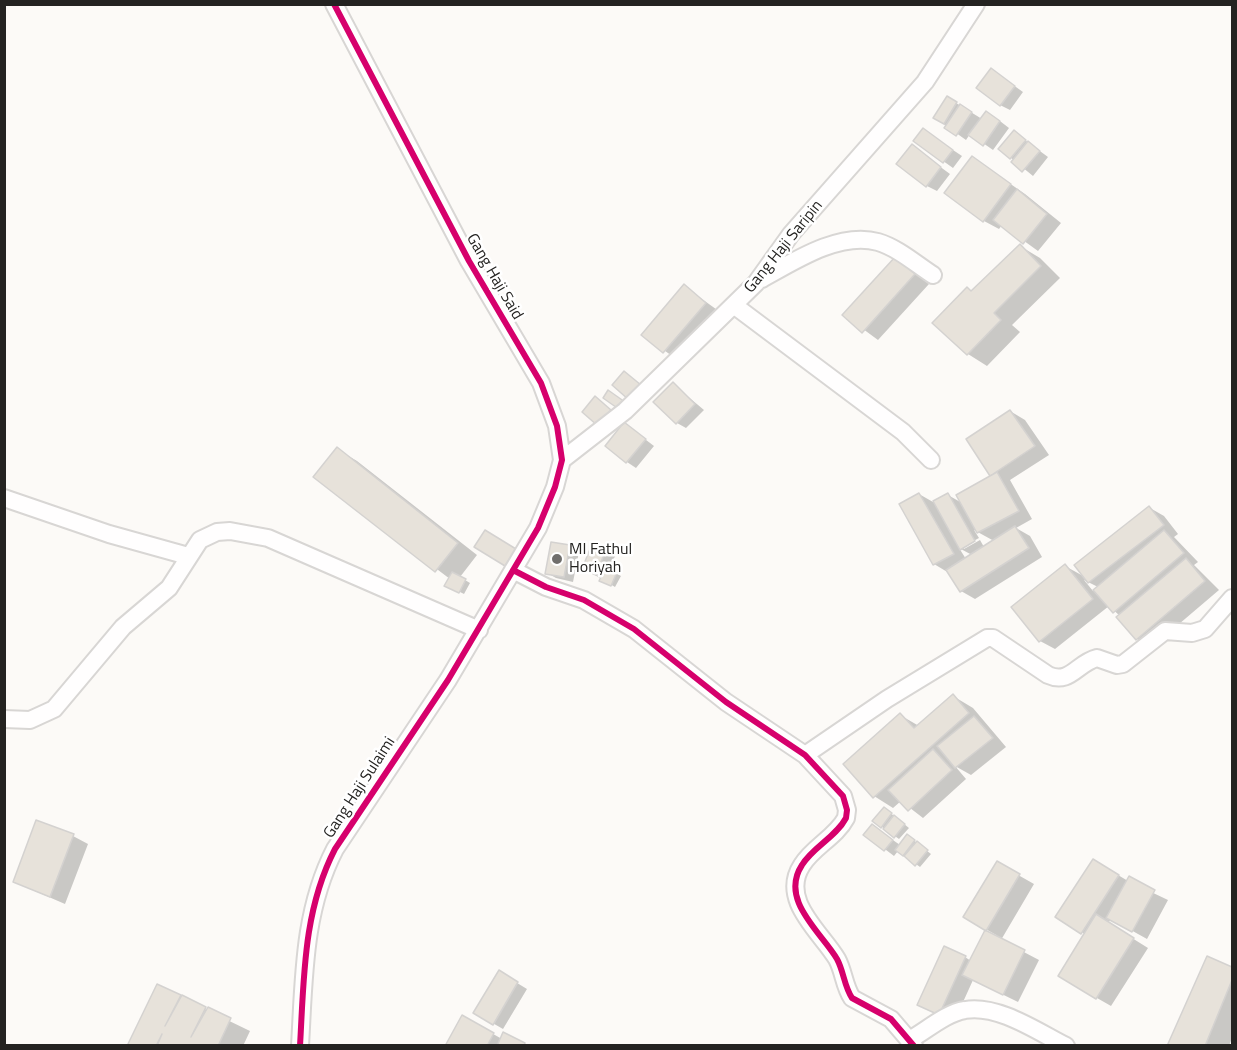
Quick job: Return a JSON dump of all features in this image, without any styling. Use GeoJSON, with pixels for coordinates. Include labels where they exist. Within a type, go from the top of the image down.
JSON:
{"type":"FeatureCollection","features":[{"type":"Feature","properties":{"kind":"street","name":"Gang Haji Said"},"geometry":{"type":"LineString","coordinates":[[334,4],[469,261],[541,383],[557,426],[562,460],[555,487],[538,528],[513,570]]}},
{"type":"Feature","properties":{"kind":"street","name":"Gang Haji Saripin"},"geometry":{"type":"LineString","coordinates":[[562,460],[625,411],[756,283],[791,234],[925,82],[976,4]]}},
{"type":"Feature","properties":{"kind":"street"},"geometry":{"type":"LineString","coordinates":[[756,283],[786,265],[844,240],[878,242],[898,251],[933,275]]}},
{"type":"Feature","properties":{"kind":"street"},"geometry":{"type":"LineString","coordinates":[[735,306],[903,432],[931,460]]}},
{"type":"Feature","properties":{"kind":"street"},"geometry":{"type":"LineString","coordinates":[[4,498],[109,534],[188,556]]}},
{"type":"Feature","properties":{"kind":"street"},"geometry":{"type":"LineString","coordinates":[[4,719],[30,720],[54,709],[123,627],[170,588],[200,540],[217,532],[250,533],[479,630]]}},
{"type":"Feature","properties":{"kind":"street"},"geometry":{"type":"LineString","coordinates":[[513,570],[546,587],[584,600],[634,629],[726,702],[805,755],[843,796],[847,810],[843,825],[799,870],[795,891],[802,912],[838,961],[852,998],[891,1019],[913,1042],[952,1015],[977,1009],[1000,1015],[1066,1046]]}},
{"type":"Feature","properties":{"kind":"street","name":"Gang Haji Sulaimi"},"geometry":{"type":"LineString","coordinates":[[300,1046],[308,926],[325,870],[335,849],[479,630],[513,570]]}},
{"type":"Feature","properties":{"kind":"street"},"geometry":{"type":"LineString","coordinates":[[805,755],[887,699],[987,638],[993,638],[1048,675],[1057,679],[1065,678],[1097,658],[1117,665],[1123,664],[1165,631],[1192,633],[1204,629],[1233,598]]}},
{"type":"Feature","properties":{"kind":"building"},"geometry":{"type":"Polygon","coordinates":[[[991,68],[1015,86],[1000,106],[976,88],[991,68]]]}},
{"type":"Feature","properties":{"kind":"building"},"geometry":{"type":"Polygon","coordinates":[[[947,96],[957,102],[944,124],[933,118],[947,96]]]}},
{"type":"Feature","properties":{"kind":"building"},"geometry":{"type":"Polygon","coordinates":[[[960,104],[972,112],[956,136],[944,128],[960,104]]]}},
{"type":"Feature","properties":{"kind":"building"},"geometry":{"type":"Polygon","coordinates":[[[986,111],[1000,121],[983,146],[968,135],[986,111]]]}},
{"type":"Feature","properties":{"kind":"building"},"geometry":{"type":"Polygon","coordinates":[[[923,128],[953,150],[943,163],[913,141],[923,128]]]}},
{"type":"Feature","properties":{"kind":"building"},"geometry":{"type":"Polygon","coordinates":[[[1014,130],[1026,140],[1010,159],[998,149],[1014,130]]]}},
{"type":"Feature","properties":{"kind":"building"},"geometry":{"type":"Polygon","coordinates":[[[1028,141],[1040,151],[1022,172],[1011,162],[1028,141]]]}},
{"type":"Feature","properties":{"kind":"building"},"geometry":{"type":"Polygon","coordinates":[[[912,144],[941,167],[926,187],[896,164],[912,144]]]}},
{"type":"Feature","properties":{"kind":"building"},"geometry":{"type":"Polygon","coordinates":[[[972,156],[1011,184],[983,222],[944,193],[972,156]]]}},
{"type":"Feature","properties":{"kind":"building"},"geometry":{"type":"Polygon","coordinates":[[[1017,189],[1047,214],[1023,244],[993,220],[1017,189]]]}},
{"type":"Feature","properties":{"kind":"building"},"geometry":{"type":"Polygon","coordinates":[[[1020,244],[1041,266],[994,313],[1001,320],[967,355],[932,323],[967,287],[971,291],[1020,244]]]}},
{"type":"Feature","properties":{"kind":"building"},"geometry":{"type":"Polygon","coordinates":[[[895,257],[915,274],[862,333],[842,315],[895,257]]]}},
{"type":"Feature","properties":{"kind":"building"},"geometry":{"type":"Polygon","coordinates":[[[684,284],[706,303],[663,353],[641,335],[684,284]]]}},
{"type":"Feature","properties":{"kind":"building"},"geometry":{"type":"Polygon","coordinates":[[[624,371],[641,385],[629,400],[612,385],[624,371]]]}},
{"type":"Feature","properties":{"kind":"building"},"geometry":{"type":"Polygon","coordinates":[[[673,382],[695,404],[676,424],[653,402],[673,382]]]}},
{"type":"Feature","properties":{"kind":"building"},"geometry":{"type":"Polygon","coordinates":[[[608,390],[625,402],[620,410],[603,398],[608,390]]]}},
{"type":"Feature","properties":{"kind":"building"},"geometry":{"type":"Polygon","coordinates":[[[595,396],[611,410],[598,426],[582,412],[595,396]]]}},
{"type":"Feature","properties":{"kind":"building"},"geometry":{"type":"Polygon","coordinates":[[[1010,410],[1035,446],[990,476],[966,439],[1010,410]]]}},
{"type":"Feature","properties":{"kind":"building"},"geometry":{"type":"Polygon","coordinates":[[[624,422],[646,439],[626,463],[605,446],[624,422]]]}},
{"type":"Feature","properties":{"kind":"building"},"geometry":{"type":"Polygon","coordinates":[[[337,447],[458,543],[435,572],[313,477],[337,447]]]}},
{"type":"Feature","properties":{"kind":"building"},"geometry":{"type":"Polygon","coordinates":[[[997,472],[1019,511],[977,533],[956,495],[997,472]]]}},
{"type":"Feature","properties":{"kind":"building"},"geometry":{"type":"Polygon","coordinates":[[[919,493],[954,554],[933,565],[899,504],[919,493]]]}},
{"type":"Feature","properties":{"kind":"building"},"geometry":{"type":"Polygon","coordinates":[[[948,493],[975,541],[960,550],[933,501],[948,493]]]}},
{"type":"Feature","properties":{"kind":"building"},"geometry":{"type":"Polygon","coordinates":[[[1149,506],[1164,525],[1088,583],[1074,565],[1149,506]]]}},
{"type":"Feature","properties":{"kind":"building"},"geometry":{"type":"Polygon","coordinates":[[[1015,526],[1029,548],[960,592],[946,570],[1015,526]]]}},
{"type":"Feature","properties":{"kind":"building"},"geometry":{"type":"Polygon","coordinates":[[[485,530],[516,549],[505,566],[474,547],[485,530]]]}},
{"type":"Feature","properties":{"kind":"building"},"geometry":{"type":"Polygon","coordinates":[[[1164,530],[1184,553],[1113,613],[1093,590],[1164,530]]]}},
{"type":"Feature","properties":{"kind":"building","name":"MI Fathul Horiyah"},"geometry":{"type":"Polygon","coordinates":[[[551,542],[570,545],[564,577],[545,574],[551,542]]]}},
{"type":"Feature","properties":{"kind":"building"},"geometry":{"type":"Polygon","coordinates":[[[592,544],[606,549],[596,575],[582,569],[592,544]]]}},
{"type":"Feature","properties":{"kind":"building"},"geometry":{"type":"Polygon","coordinates":[[[1186,558],[1205,581],[1136,640],[1116,617],[1186,558]]]}},
{"type":"Feature","properties":{"kind":"building"},"geometry":{"type":"Polygon","coordinates":[[[1065,564],[1093,599],[1039,642],[1011,607],[1065,564]]]}},
{"type":"Feature","properties":{"kind":"building"},"geometry":{"type":"Polygon","coordinates":[[[606,566],[617,572],[611,586],[599,581],[606,566]]]}},
{"type":"Feature","properties":{"kind":"building"},"geometry":{"type":"Polygon","coordinates":[[[452,572],[466,579],[459,593],[444,586],[452,572]]]}},
{"type":"Feature","properties":{"kind":"building"},"geometry":{"type":"Polygon","coordinates":[[[953,694],[969,713],[873,798],[843,764],[900,713],[914,728],[953,694]]]}},
{"type":"Feature","properties":{"kind":"building"},"geometry":{"type":"Polygon","coordinates":[[[974,716],[993,738],[955,768],[937,746],[974,716]]]}},
{"type":"Feature","properties":{"kind":"building"},"geometry":{"type":"Polygon","coordinates":[[[933,749],[952,770],[908,811],[888,790],[933,749]]]}},
{"type":"Feature","properties":{"kind":"building"},"geometry":{"type":"Polygon","coordinates":[[[884,807],[892,813],[881,828],[872,821],[884,807]]]}},
{"type":"Feature","properties":{"kind":"building"},"geometry":{"type":"Polygon","coordinates":[[[894,815],[905,824],[894,838],[883,829],[894,815]]]}},
{"type":"Feature","properties":{"kind":"building"},"geometry":{"type":"Polygon","coordinates":[[[36,820],[74,834],[50,897],[13,882],[36,820]]]}},
{"type":"Feature","properties":{"kind":"building"},"geometry":{"type":"Polygon","coordinates":[[[872,824],[893,840],[884,851],[863,835],[872,824]]]}},
{"type":"Feature","properties":{"kind":"building"},"geometry":{"type":"Polygon","coordinates":[[[907,834],[915,840],[903,856],[895,850],[907,834]]]}},
{"type":"Feature","properties":{"kind":"building"},"geometry":{"type":"Polygon","coordinates":[[[917,841],[928,850],[915,866],[904,856],[917,841]]]}},
{"type":"Feature","properties":{"kind":"building"},"geometry":{"type":"Polygon","coordinates":[[[1093,859],[1119,875],[1081,934],[1055,917],[1093,859]]]}},
{"type":"Feature","properties":{"kind":"building"},"geometry":{"type":"Polygon","coordinates":[[[997,861],[1020,874],[986,931],[963,917],[997,861]]]}},
{"type":"Feature","properties":{"kind":"building"},"geometry":{"type":"Polygon","coordinates":[[[1129,876],[1155,890],[1132,932],[1106,918],[1129,876]]]}},
{"type":"Feature","properties":{"kind":"building"},"geometry":{"type":"Polygon","coordinates":[[[1096,914],[1134,938],[1096,999],[1058,976],[1096,914]]]}},
{"type":"Feature","properties":{"kind":"building"},"geometry":{"type":"Polygon","coordinates":[[[985,930],[1025,950],[1003,995],[962,975],[985,930]]]}},
{"type":"Feature","properties":{"kind":"building"},"geometry":{"type":"Polygon","coordinates":[[[944,946],[966,956],[939,1015],[917,1005],[944,946]]]}},
{"type":"Feature","properties":{"kind":"building"},"geometry":{"type":"Polygon","coordinates":[[[1207,956],[1232,967],[1232,980],[1205,1046],[1167,1046],[1207,956]]]}},
{"type":"Feature","properties":{"kind":"building"},"geometry":{"type":"Polygon","coordinates":[[[499,970],[518,982],[493,1025],[473,1013],[499,970]]]}},
{"type":"Feature","properties":{"kind":"building"},"geometry":{"type":"Polygon","coordinates":[[[157,984],[181,995],[165,1026],[182,995],[206,1007],[191,1037],[208,1007],[231,1018],[218,1046],[157,1046],[162,1034],[156,1046],[127,1046],[157,984]]]}},
{"type":"Feature","properties":{"kind":"building"},"geometry":{"type":"Polygon","coordinates":[[[462,1015],[494,1033],[487,1046],[445,1046],[462,1015]]]}},
{"type":"Feature","properties":{"kind":"building"},"geometry":{"type":"Polygon","coordinates":[[[503,1032],[525,1043],[524,1046],[497,1046],[503,1032]]]}},
{"type":"Feature","properties":{"kind":"cycle path"},"geometry":{"type":"LineString","coordinates":[[300,1046],[307,945],[324,872],[335,849],[448,680],[538,528],[555,487],[562,460],[557,426],[541,383],[469,261],[334,4]]}},
{"type":"Feature","properties":{"kind":"cycle path"},"geometry":{"type":"LineString","coordinates":[[513,570],[546,587],[584,600],[634,629],[726,702],[805,755],[843,796],[847,810],[842,825],[812,853],[802,865],[796,878],[799,903],[837,959],[852,998],[891,1019],[914,1046]]}},
{"type":"Feature","properties":{"kind":"place","name":"MI Fathul Horiyah"},"geometry":{"type":"Point","coordinates":[557,559]}}]}
